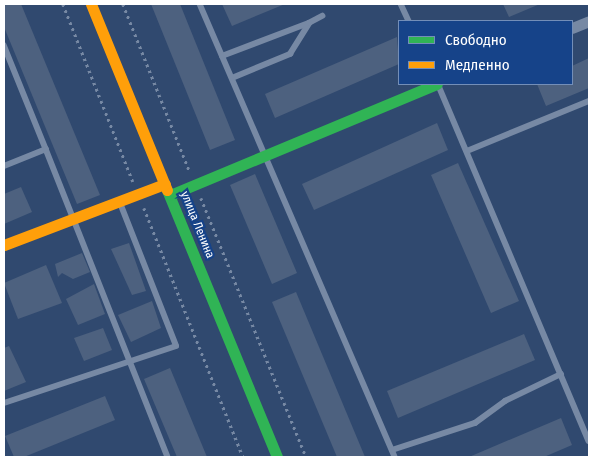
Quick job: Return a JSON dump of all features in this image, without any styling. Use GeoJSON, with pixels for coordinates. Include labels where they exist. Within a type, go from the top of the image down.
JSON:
{"type":"FeatureCollection","features":[{"type":"Feature","properties":{"kind":"main road","name":"улица Ленина"},"geometry":{"type":"LineString","coordinates":[[91,4],[277,457]]}},
{"type":"Feature","properties":{"kind":"main road"},"geometry":{"type":"LineString","coordinates":[[170,195],[436,85]]}},
{"type":"Feature","properties":{"kind":"main road"},"geometry":{"type":"LineString","coordinates":[[4,246],[74,217],[120,202],[164,184]]}},
{"type":"Feature","properties":{"kind":"street"},"geometry":{"type":"LineString","coordinates":[[573,28],[589,21]]}},
{"type":"Feature","properties":{"kind":"lane"},"geometry":{"type":"LineString","coordinates":[[200,4],[395,457]]}},
{"type":"Feature","properties":{"kind":"lane"},"geometry":{"type":"LineString","coordinates":[[401,4],[409,20]]}},
{"type":"Feature","properties":{"kind":"lane"},"geometry":{"type":"LineString","coordinates":[[222,56],[309,23],[322,16]]}},
{"type":"Feature","properties":{"kind":"lane"},"geometry":{"type":"LineString","coordinates":[[232,78],[290,54],[309,23]]}},
{"type":"Feature","properties":{"kind":"lane"},"geometry":{"type":"LineString","coordinates":[[4,45],[74,217],[129,364],[168,457]]}},
{"type":"Feature","properties":{"kind":"lane"},"geometry":{"type":"LineString","coordinates":[[438,85],[589,441]]}},
{"type":"Feature","properties":{"kind":"lane"},"geometry":{"type":"LineString","coordinates":[[467,151],[589,101]]}},
{"type":"Feature","properties":{"kind":"lane"},"geometry":{"type":"LineString","coordinates":[[4,166],[46,149]]}},
{"type":"Feature","properties":{"kind":"lane"},"geometry":{"type":"LineString","coordinates":[[4,403],[83,375],[129,364],[176,346],[120,202]]}},
{"type":"Feature","properties":{"kind":"lane"},"geometry":{"type":"LineString","coordinates":[[392,450],[475,423],[505,401],[561,374]]}},
{"type":"Feature","properties":{"kind":"path"},"geometry":{"type":"LineString","coordinates":[[63,4],[243,457]]}},
{"type":"Feature","properties":{"kind":"path"},"geometry":{"type":"LineString","coordinates":[[123,4],[306,457]]}},
{"type":"Feature","properties":{"kind":"building"},"geometry":{"type":"Polygon","coordinates":[[[4,4],[21,4],[100,195],[77,204],[4,27],[4,4]]]}},
{"type":"Feature","properties":{"kind":"building"},"geometry":{"type":"Polygon","coordinates":[[[151,4],[180,4],[235,140],[210,150],[151,4]]]}},
{"type":"Feature","properties":{"kind":"building"},"geometry":{"type":"Polygon","coordinates":[[[222,4],[285,4],[232,26],[222,4]]]}},
{"type":"Feature","properties":{"kind":"building"},"geometry":{"type":"Polygon","coordinates":[[[503,4],[540,4],[509,17],[503,4]]]}},
{"type":"Feature","properties":{"kind":"building"},"geometry":{"type":"Polygon","coordinates":[[[397,37],[398,64],[275,118],[265,94],[397,37]]]}},
{"type":"Feature","properties":{"kind":"building"},"geometry":{"type":"Polygon","coordinates":[[[589,58],[589,88],[546,106],[537,85],[573,85],[573,66],[589,58]]]}},
{"type":"Feature","properties":{"kind":"building"},"geometry":{"type":"Polygon","coordinates":[[[437,123],[448,150],[314,210],[302,184],[437,123]]]}},
{"type":"Feature","properties":{"kind":"building"},"geometry":{"type":"Polygon","coordinates":[[[458,163],[519,301],[491,313],[431,175],[458,163]]]}},
{"type":"Feature","properties":{"kind":"building"},"geometry":{"type":"Polygon","coordinates":[[[255,174],[297,273],[272,284],[230,185],[255,174]]]}},
{"type":"Feature","properties":{"kind":"building"},"geometry":{"type":"Polygon","coordinates":[[[21,187],[32,212],[4,224],[4,194],[21,187]]]}},
{"type":"Feature","properties":{"kind":"building"},"geometry":{"type":"Polygon","coordinates":[[[129,243],[146,291],[132,295],[111,249],[129,243]]]}},
{"type":"Feature","properties":{"kind":"building"},"geometry":{"type":"Polygon","coordinates":[[[82,253],[90,272],[73,279],[62,273],[58,277],[55,264],[82,253]]]}},
{"type":"Feature","properties":{"kind":"building"},"geometry":{"type":"Polygon","coordinates":[[[46,265],[62,303],[18,319],[4,283],[46,265]]]}},
{"type":"Feature","properties":{"kind":"building"},"geometry":{"type":"Polygon","coordinates":[[[94,284],[105,314],[78,325],[66,299],[94,284]]]}},
{"type":"Feature","properties":{"kind":"building"},"geometry":{"type":"Polygon","coordinates":[[[296,292],[365,457],[337,457],[272,302],[296,292]]]}},
{"type":"Feature","properties":{"kind":"building"},"geometry":{"type":"Polygon","coordinates":[[[152,301],[161,328],[131,342],[118,315],[152,301]]]}},
{"type":"Feature","properties":{"kind":"building"},"geometry":{"type":"Polygon","coordinates":[[[103,328],[112,350],[84,361],[74,338],[103,328]]]}},
{"type":"Feature","properties":{"kind":"building"},"geometry":{"type":"Polygon","coordinates":[[[524,334],[535,360],[398,418],[387,391],[524,334]]]}},
{"type":"Feature","properties":{"kind":"building"},"geometry":{"type":"Polygon","coordinates":[[[9,346],[26,382],[4,391],[4,348],[9,346]]]}},
{"type":"Feature","properties":{"kind":"building"},"geometry":{"type":"Polygon","coordinates":[[[170,368],[207,457],[177,457],[144,379],[170,368]]]}},
{"type":"Feature","properties":{"kind":"building"},"geometry":{"type":"Polygon","coordinates":[[[105,396],[115,420],[24,457],[14,457],[5,436],[105,396]]]}},
{"type":"Feature","properties":{"kind":"building"},"geometry":{"type":"Polygon","coordinates":[[[561,418],[572,445],[544,457],[469,457],[561,418]]]}},
{"type":"Feature","properties":{"kind":"traffic: fast"},"geometry":{"type":"LineString","coordinates":[[170,195],[435,85]]}},
{"type":"Feature","properties":{"kind":"traffic: fast"},"geometry":{"type":"LineString","coordinates":[[167,190],[277,457]]}},
{"type":"Feature","properties":{"kind":"traffic: slow"},"geometry":{"type":"LineString","coordinates":[[91,4],[167,190]]}},
{"type":"Feature","properties":{"kind":"traffic: slow"},"geometry":{"type":"LineString","coordinates":[[4,245],[165,184]]}}]}
